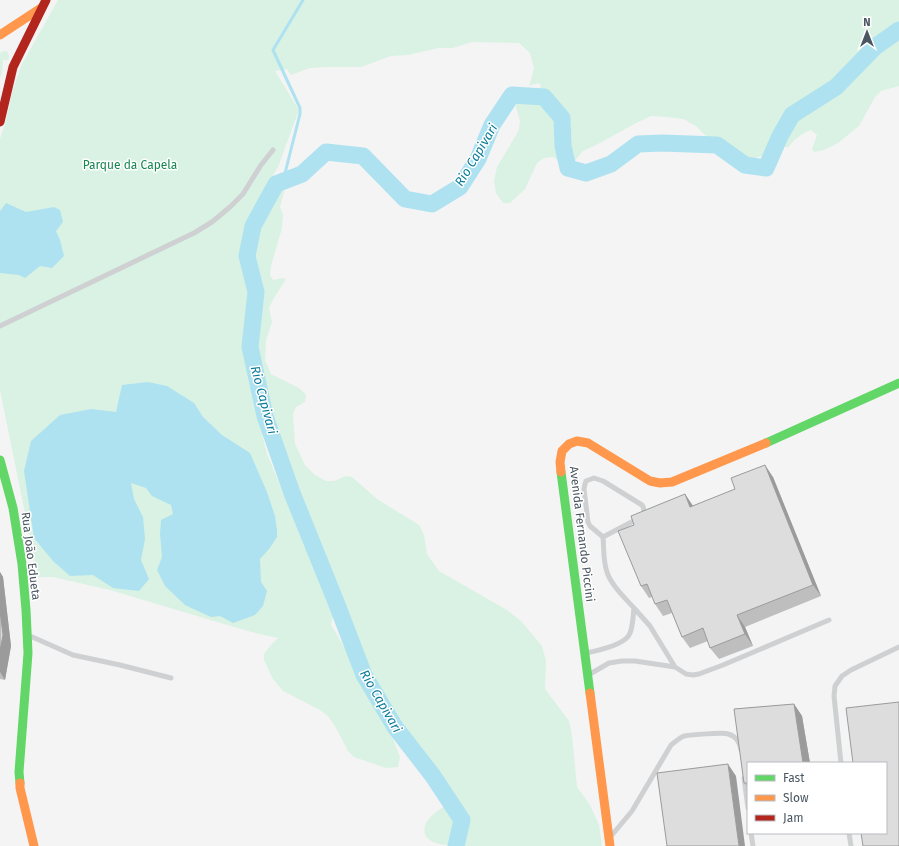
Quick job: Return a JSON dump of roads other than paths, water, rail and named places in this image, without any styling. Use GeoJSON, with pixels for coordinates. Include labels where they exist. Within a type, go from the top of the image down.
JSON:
{"type":"FeatureCollection","features":[{"type":"Feature","properties":{"kind":"street"},"geometry":{"type":"LineString","coordinates":[[0,35],[44,4]]}},
{"type":"Feature","properties":{"kind":"street"},"geometry":{"type":"LineString","coordinates":[[0,122],[13,67],[44,4]]}},
{"type":"Feature","properties":{"kind":"street","name":"Avenida Fernando Piccini"},"geometry":{"type":"LineString","coordinates":[[609,842],[560,462],[562,451],[568,444],[577,441],[588,443],[650,481],[660,483],[672,482],[761,445],[899,383]]}},
{"type":"Feature","properties":{"kind":"street","name":"Rua João Edueta"},"geometry":{"type":"LineString","coordinates":[[0,460],[13,508],[22,564],[28,653],[19,772],[20,788],[34,846]]}},
{"type":"Feature","properties":{"kind":"lane"},"geometry":{"type":"LineString","coordinates":[[0,326],[194,233],[212,222],[230,208],[243,194],[261,164],[273,150]]}},
{"type":"Feature","properties":{"kind":"lane"},"geometry":{"type":"LineString","coordinates":[[603,537],[641,517],[644,508],[642,505],[604,481],[594,478],[586,481],[584,489],[587,517],[590,526],[603,537],[605,566],[607,573],[611,581],[650,626],[675,667]]}},
{"type":"Feature","properties":{"kind":"lane"},"geometry":{"type":"LineString","coordinates":[[585,653],[618,643],[630,635],[634,608]]}},
{"type":"Feature","properties":{"kind":"lane"},"geometry":{"type":"LineString","coordinates":[[588,675],[610,663],[622,661],[635,661],[675,667],[686,674],[699,674],[829,620]]}},
{"type":"Feature","properties":{"kind":"lane"},"geometry":{"type":"LineString","coordinates":[[27,635],[73,655],[171,678]]}},
{"type":"Feature","properties":{"kind":"lane"},"geometry":{"type":"LineString","coordinates":[[841,762],[834,696],[836,686],[842,676],[851,670],[899,647]]}},
{"type":"Feature","properties":{"kind":"lane"},"geometry":{"type":"LineString","coordinates":[[609,842],[632,811],[672,746],[684,736],[719,733],[729,734],[736,739],[742,755]]}},
{"type":"Feature","properties":{"kind":"lane"},"geometry":{"type":"LineString","coordinates":[[743,770],[747,800]]}},
{"type":"Feature","properties":{"kind":"lane"},"geometry":{"type":"LineString","coordinates":[[751,834],[753,846]]}},
{"type":"Feature","properties":{"kind":"lane"},"geometry":{"type":"LineString","coordinates":[[849,834],[851,846]]}},
{"type":"Feature","properties":{"kind":"water"},"geometry":{"type":"Polygon","coordinates":[[[6,203],[26,212],[54,207],[60,210],[63,222],[56,231],[64,256],[52,268],[40,266],[25,278],[19,275],[0,273],[0,211],[6,203]]]}},
{"type":"Feature","properties":{"kind":"water"},"geometry":{"type":"Polygon","coordinates":[[[148,382],[167,386],[194,403],[203,417],[222,435],[250,453],[267,492],[275,516],[277,530],[277,537],[260,559],[261,582],[267,591],[263,606],[255,615],[233,623],[220,616],[211,617],[185,605],[165,586],[157,570],[162,557],[160,534],[161,520],[173,514],[171,505],[152,496],[146,488],[131,483],[134,499],[143,517],[145,539],[141,560],[149,579],[139,591],[113,588],[93,575],[70,576],[53,561],[34,538],[24,471],[31,441],[60,415],[91,409],[116,412],[122,385],[148,382]]]}},
{"type":"Feature","properties":{"kind":"waterway"},"geometry":{"type":"LineString","coordinates":[[283,181],[300,114],[300,108],[273,50],[303,0]]}},
{"type":"Feature","properties":{"kind":"waterway","name":"Rio Capivari"},"geometry":{"type":"LineString","coordinates":[[456,846],[462,820],[433,776],[395,727],[364,675],[292,493],[265,416],[250,347],[256,292],[247,256],[253,226],[276,184],[302,174],[326,152],[363,156],[405,199],[432,204],[460,187],[478,159],[492,125],[512,95],[544,97],[562,118],[563,146],[568,168],[586,173],[611,164],[638,144],[662,143],[717,145],[745,165],[766,168],[780,136],[792,115],[836,87],[875,47],[899,30]]}},
{"type":"Feature","properties":{"kind":"park label","name":"Parque da Capela"},"geometry":{"type":"Point","coordinates":[130,165]}}]}
